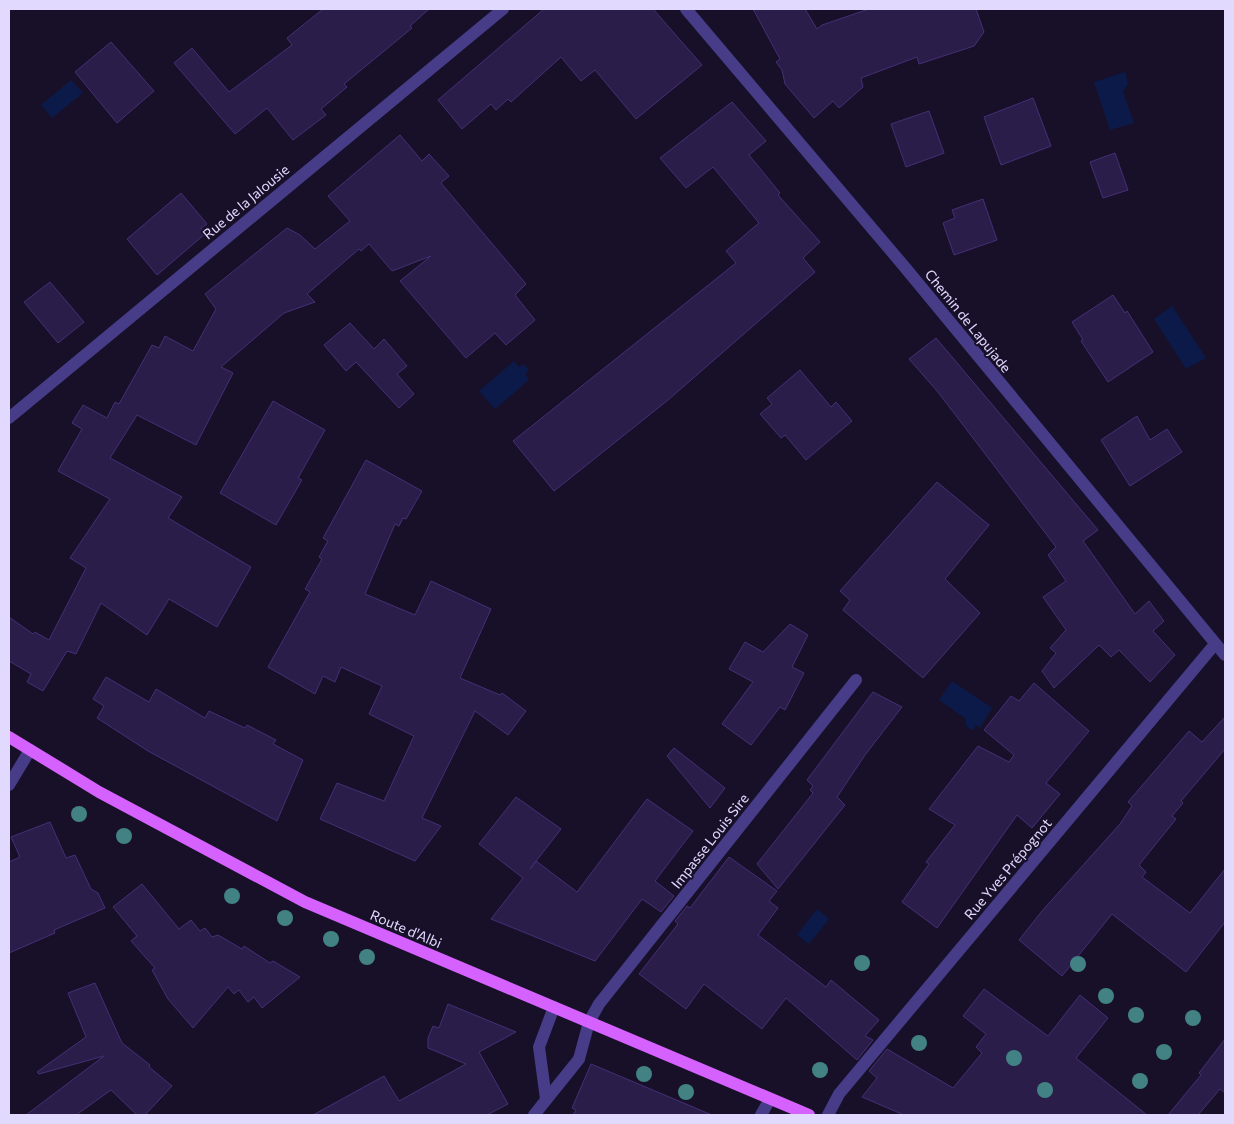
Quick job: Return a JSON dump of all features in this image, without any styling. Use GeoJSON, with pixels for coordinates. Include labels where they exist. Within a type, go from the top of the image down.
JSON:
{"type":"FeatureCollection","features":[{"type":"Feature","properties":{"kind":"main road","name":"Route d'Albi"},"geometry":{"type":"LineString","coordinates":[[9,737],[180,837],[305,902],[808,1115]]}},
{"type":"Feature","properties":{"kind":"street","name":"Rue de la Jalousie"},"geometry":{"type":"LineString","coordinates":[[9,418],[503,9]]}},
{"type":"Feature","properties":{"kind":"street","name":"Chemin de Lapujade"},"geometry":{"type":"LineString","coordinates":[[686,9],[903,265],[1225,655]]}},
{"type":"Feature","properties":{"kind":"street","name":"Rue Yves Prépognot"},"geometry":{"type":"LineString","coordinates":[[828,1115],[846,1086],[1215,644]]}},
{"type":"Feature","properties":{"kind":"street","name":"Impasse Louis Sire"},"geometry":{"type":"LineString","coordinates":[[534,1115],[579,1059],[588,1022],[599,1004],[856,680]]}},
{"type":"Feature","properties":{"kind":"street"},"geometry":{"type":"LineString","coordinates":[[9,785],[30,750]]}},
{"type":"Feature","properties":{"kind":"street"},"geometry":{"type":"LineString","coordinates":[[546,1098],[539,1047],[554,1007]]}},
{"type":"Feature","properties":{"kind":"street"},"geometry":{"type":"LineString","coordinates":[[761,1115],[770,1098]]}},
{"type":"Feature","properties":{"kind":"water"},"geometry":{"type":"Polygon","coordinates":[[[1125,72],[1128,84],[1123,92],[1134,123],[1110,130],[1094,82],[1125,72]]]}},
{"type":"Feature","properties":{"kind":"water"},"geometry":{"type":"Polygon","coordinates":[[[71,80],[83,93],[52,118],[41,105],[71,80]]]}},
{"type":"Feature","properties":{"kind":"water"},"geometry":{"type":"Polygon","coordinates":[[[1172,306],[1206,358],[1186,369],[1154,319],[1172,306]]]}},
{"type":"Feature","properties":{"kind":"water"},"geometry":{"type":"Polygon","coordinates":[[[514,361],[519,367],[523,364],[529,370],[525,374],[529,380],[495,409],[479,391],[514,361]]]}},
{"type":"Feature","properties":{"kind":"water"},"geometry":{"type":"Polygon","coordinates":[[[952,681],[992,708],[980,728],[976,725],[973,731],[966,726],[966,719],[939,700],[952,681]]]}},
{"type":"Feature","properties":{"kind":"water"},"geometry":{"type":"Polygon","coordinates":[[[817,909],[829,919],[809,944],[797,935],[817,909]]]}},
{"type":"Feature","properties":{"kind":"building"},"geometry":{"type":"Polygon","coordinates":[[[323,9],[429,9],[410,26],[412,28],[344,84],[347,87],[321,109],[326,115],[293,140],[267,108],[235,134],[174,63],[192,48],[229,92],[292,45],[287,38],[323,9]]]}},
{"type":"Feature","properties":{"kind":"building"},"geometry":{"type":"Polygon","coordinates":[[[544,9],[653,9],[702,65],[636,119],[595,70],[581,81],[561,57],[511,102],[508,99],[496,110],[491,104],[462,129],[438,100],[544,9]]]}},
{"type":"Feature","properties":{"kind":"building"},"geometry":{"type":"Polygon","coordinates":[[[753,9],[805,9],[817,29],[822,25],[869,9],[976,9],[984,32],[974,46],[919,64],[917,57],[861,78],[863,87],[839,108],[833,101],[814,118],[785,84],[782,70],[776,62],[780,59],[753,9]]]}},
{"type":"Feature","properties":{"kind":"building"},"geometry":{"type":"Polygon","coordinates":[[[111,42],[154,91],[117,123],[75,72],[111,42]]]}},
{"type":"Feature","properties":{"kind":"building"},"geometry":{"type":"Polygon","coordinates":[[[1033,98],[1051,146],[1001,165],[984,117],[1033,98]]]}},
{"type":"Feature","properties":{"kind":"building"},"geometry":{"type":"Polygon","coordinates":[[[732,102],[766,141],[749,155],[780,193],[778,195],[820,242],[803,258],[815,272],[668,400],[554,491],[513,441],[736,263],[726,251],[759,223],[713,167],[686,188],[660,158],[732,102]]]}},
{"type":"Feature","properties":{"kind":"building"},"geometry":{"type":"Polygon","coordinates":[[[929,111],[944,153],[906,167],[891,124],[929,111]]]}},
{"type":"Feature","properties":{"kind":"building"},"geometry":{"type":"Polygon","coordinates":[[[400,135],[422,161],[429,154],[449,176],[441,183],[526,284],[515,295],[535,320],[506,345],[495,333],[466,358],[400,281],[431,256],[392,271],[369,244],[361,251],[359,249],[307,294],[315,302],[284,313],[221,367],[233,373],[196,445],[137,415],[110,458],[182,497],[168,518],[251,567],[217,627],[169,599],[147,635],[101,603],[76,654],[67,651],[43,691],[27,682],[31,674],[9,661],[9,617],[33,634],[35,632],[49,640],[86,568],[70,558],[110,499],[58,471],[82,429],[72,423],[83,405],[107,418],[115,402],[119,404],[152,345],[159,348],[165,336],[193,351],[216,309],[205,294],[287,228],[300,235],[315,249],[350,221],[328,196],[400,135]]]}},
{"type":"Feature","properties":{"kind":"building"},"geometry":{"type":"Polygon","coordinates":[[[1115,153],[1128,190],[1103,198],[1090,162],[1115,153]]]}},
{"type":"Feature","properties":{"kind":"building"},"geometry":{"type":"Polygon","coordinates":[[[181,193],[207,224],[201,228],[205,234],[157,275],[127,239],[181,193]]]}},
{"type":"Feature","properties":{"kind":"building"},"geometry":{"type":"Polygon","coordinates":[[[983,199],[997,240],[954,255],[943,223],[955,218],[952,210],[983,199]]]}},
{"type":"Feature","properties":{"kind":"building"},"geometry":{"type":"Polygon","coordinates":[[[50,282],[84,322],[58,343],[24,302],[50,282]]]}},
{"type":"Feature","properties":{"kind":"building"},"geometry":{"type":"Polygon","coordinates":[[[1113,295],[1125,313],[1127,311],[1153,352],[1108,382],[1081,341],[1083,340],[1072,322],[1113,295]]]}},
{"type":"Feature","properties":{"kind":"building"},"geometry":{"type":"Polygon","coordinates":[[[350,323],[374,349],[384,339],[407,366],[397,374],[414,394],[399,408],[356,362],[346,371],[324,345],[350,323]]]}},
{"type":"Feature","properties":{"kind":"building"},"geometry":{"type":"Polygon","coordinates":[[[936,338],[1098,530],[1083,541],[1135,614],[1149,601],[1164,621],[1153,631],[1175,655],[1150,682],[1119,650],[1111,657],[1099,645],[1054,688],[1042,671],[1056,653],[1050,648],[1066,630],[1043,597],[1066,581],[1048,555],[1056,547],[938,392],[909,359],[936,338]]]}},
{"type":"Feature","properties":{"kind":"building"},"geometry":{"type":"Polygon","coordinates":[[[800,370],[831,407],[836,402],[852,421],[806,460],[785,435],[781,438],[760,414],[772,404],[767,398],[800,370]]]}},
{"type":"Feature","properties":{"kind":"building"},"geometry":{"type":"Polygon","coordinates":[[[273,401],[325,430],[298,478],[302,480],[276,525],[220,493],[273,401]]]}},
{"type":"Feature","properties":{"kind":"building"},"geometry":{"type":"Polygon","coordinates":[[[1137,416],[1150,440],[1167,429],[1182,452],[1130,486],[1101,440],[1137,416]]]}},
{"type":"Feature","properties":{"kind":"building"},"geometry":{"type":"Polygon","coordinates":[[[366,460],[422,491],[406,519],[403,518],[399,526],[395,524],[365,594],[415,615],[431,581],[491,609],[460,678],[500,695],[502,693],[526,711],[508,735],[475,711],[422,818],[441,826],[415,861],[320,819],[337,783],[384,801],[414,736],[369,714],[382,686],[341,667],[335,682],[323,676],[315,694],[268,667],[310,592],[305,589],[322,559],[319,557],[328,541],[323,538],[366,460]]]}},
{"type":"Feature","properties":{"kind":"building"},"geometry":{"type":"Polygon","coordinates":[[[937,482],[989,525],[945,579],[980,613],[923,678],[843,610],[850,600],[840,591],[937,482]]]}},
{"type":"Feature","properties":{"kind":"building"},"geometry":{"type":"Polygon","coordinates":[[[790,624],[808,635],[792,667],[804,673],[785,710],[780,707],[751,745],[722,724],[753,682],[729,669],[745,642],[763,652],[790,624]]]}},
{"type":"Feature","properties":{"kind":"building"},"geometry":{"type":"Polygon","coordinates":[[[106,677],[149,702],[156,689],[205,718],[209,711],[245,728],[247,725],[276,740],[273,744],[303,760],[277,821],[148,751],[97,718],[104,706],[93,699],[106,677]]]}},
{"type":"Feature","properties":{"kind":"building"},"geometry":{"type":"Polygon","coordinates":[[[1034,683],[1089,731],[1046,783],[1060,794],[1032,828],[1017,815],[937,928],[902,902],[929,864],[926,862],[955,825],[929,809],[978,746],[1009,762],[1014,755],[984,730],[1011,696],[1019,701],[1034,683]]]}},
{"type":"Feature","properties":{"kind":"building"},"geometry":{"type":"Polygon","coordinates":[[[873,692],[902,707],[865,755],[837,797],[845,805],[778,889],[757,864],[813,793],[810,790],[813,786],[807,780],[873,692]]]}},
{"type":"Feature","properties":{"kind":"building"},"geometry":{"type":"Polygon","coordinates":[[[1225,717],[1225,749],[1181,801],[1183,803],[1172,816],[1176,819],[1139,865],[1146,872],[1142,877],[1190,913],[1225,869],[1225,922],[1186,972],[1112,914],[1062,976],[1019,940],[1042,911],[1120,824],[1132,806],[1128,802],[1189,731],[1202,742],[1225,717]]]}},
{"type":"Feature","properties":{"kind":"building"},"geometry":{"type":"Polygon","coordinates":[[[674,748],[725,788],[710,808],[667,756],[674,748]]]}},
{"type":"Feature","properties":{"kind":"building"},"geometry":{"type":"Polygon","coordinates":[[[516,797],[561,829],[536,861],[577,892],[647,799],[693,831],[655,881],[674,896],[661,912],[642,899],[595,961],[491,919],[523,878],[479,844],[516,797]]]}},
{"type":"Feature","properties":{"kind":"building"},"geometry":{"type":"Polygon","coordinates":[[[50,822],[66,858],[75,855],[91,889],[98,893],[105,908],[54,930],[55,933],[9,953],[9,862],[20,857],[11,837],[50,822]]]}},
{"type":"Feature","properties":{"kind":"building"},"geometry":{"type":"Polygon","coordinates":[[[729,857],[777,891],[769,901],[778,908],[758,935],[826,987],[831,980],[879,1020],[865,1036],[873,1040],[857,1060],[786,998],[762,1029],[704,984],[686,1009],[639,974],[678,924],[675,921],[687,906],[690,908],[729,857]]]}},
{"type":"Feature","properties":{"kind":"building"},"geometry":{"type":"Polygon","coordinates":[[[142,884],[179,929],[191,920],[200,931],[205,928],[212,937],[218,935],[242,949],[244,946],[270,963],[273,961],[300,977],[262,1008],[254,997],[248,1002],[239,990],[234,994],[228,987],[193,1028],[168,999],[152,970],[155,968],[131,941],[137,936],[113,907],[142,884]]]}},
{"type":"Feature","properties":{"kind":"building"},"geometry":{"type":"Polygon","coordinates":[[[95,983],[122,1043],[150,1065],[149,1067],[172,1086],[145,1115],[137,1115],[111,1090],[76,1115],[26,1115],[104,1056],[39,1074],[37,1072],[86,1037],[68,993],[95,983]]]}},
{"type":"Feature","properties":{"kind":"building"},"geometry":{"type":"Polygon","coordinates":[[[984,989],[1048,1036],[1080,995],[1108,1018],[1076,1058],[1147,1115],[904,1115],[862,1097],[877,1078],[869,1071],[887,1049],[953,1088],[982,1053],[976,1047],[986,1034],[963,1016],[984,989]]]}},
{"type":"Feature","properties":{"kind":"building"},"geometry":{"type":"Polygon","coordinates":[[[448,1004],[516,1032],[479,1052],[508,1104],[487,1115],[313,1115],[384,1076],[399,1101],[466,1064],[428,1048],[428,1038],[433,1026],[439,1028],[448,1004]]]}},
{"type":"Feature","properties":{"kind":"building"},"geometry":{"type":"Polygon","coordinates":[[[1225,1039],[1225,1093],[1220,1089],[1198,1115],[1168,1115],[1201,1075],[1199,1073],[1225,1039]]]}},
{"type":"Feature","properties":{"kind":"building"},"geometry":{"type":"Polygon","coordinates":[[[591,1064],[712,1115],[573,1115],[576,1110],[572,1108],[591,1064]]]}}]}
